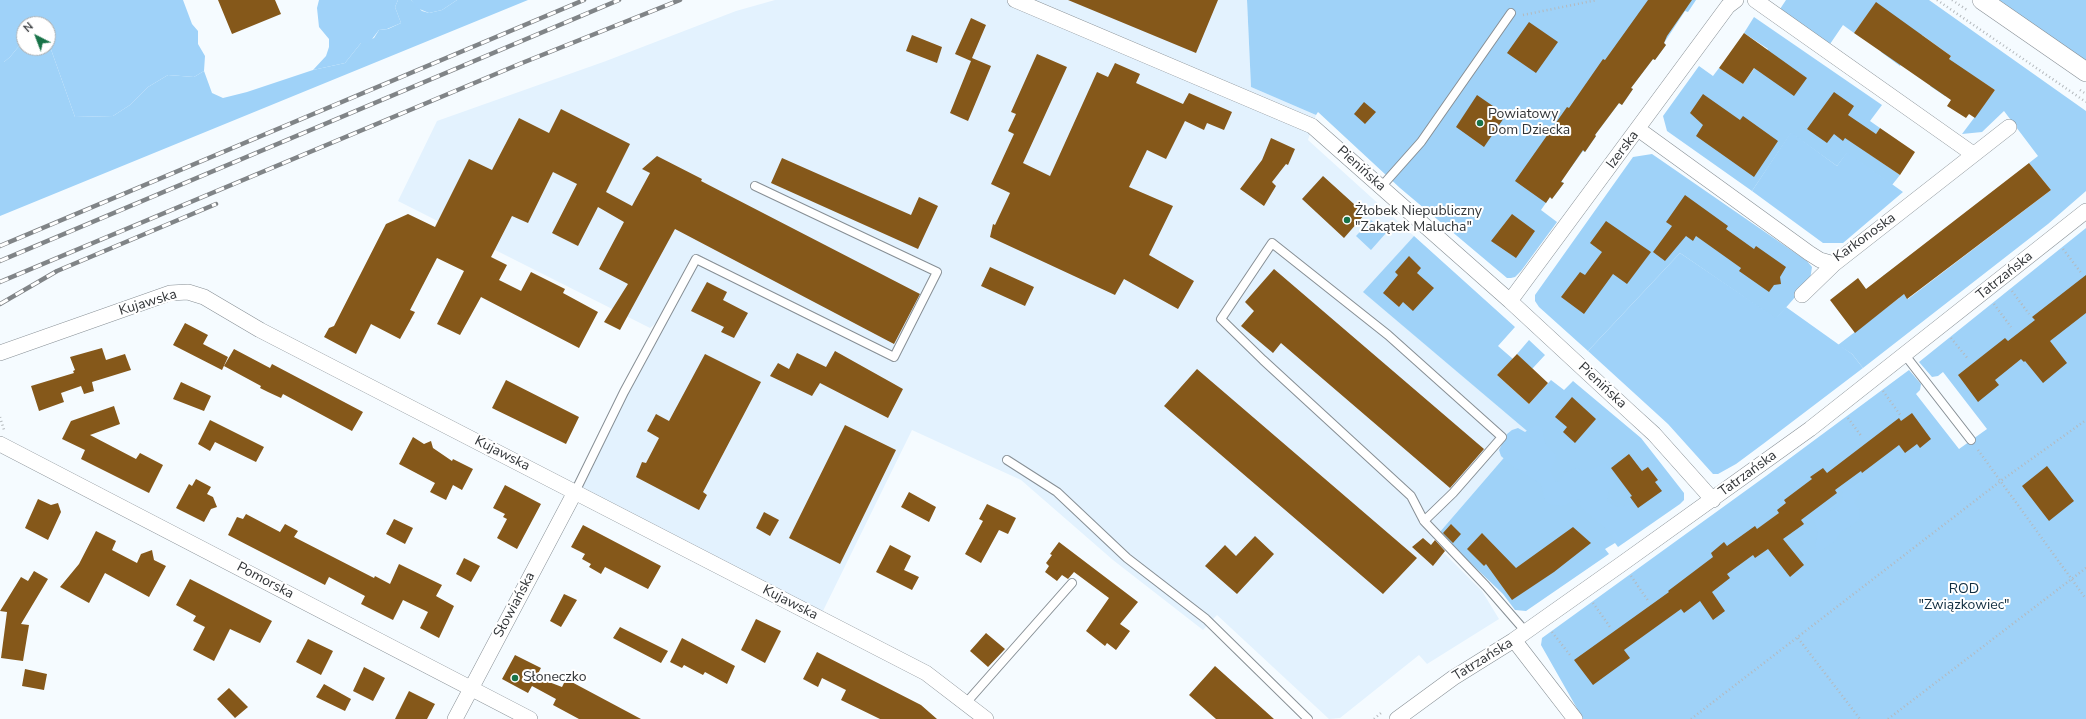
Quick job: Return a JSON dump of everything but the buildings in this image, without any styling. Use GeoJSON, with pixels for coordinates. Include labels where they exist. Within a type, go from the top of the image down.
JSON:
{"type":"FeatureCollection","features":[{"type":"Feature","properties":{"kind":"street","name":"Pienińska"},"geometry":{"type":"LineString","coordinates":[[1015,0],[1312,126],[1510,301],[1654,434],[1713,500]]}},
{"type":"Feature","properties":{"kind":"street","name":"Izerska"},"geometry":{"type":"LineString","coordinates":[[1510,301],[1728,6],[1736,0]]}},
{"type":"Feature","properties":{"kind":"street"},"geometry":{"type":"LineString","coordinates":[[1755,0],[1973,154]]}},
{"type":"Feature","properties":{"kind":"street"},"geometry":{"type":"LineString","coordinates":[[1982,0],[2086,72]]}},
{"type":"Feature","properties":{"kind":"street","name":"Karkonoska"},"geometry":{"type":"LineString","coordinates":[[1638,129],[1809,253],[1820,260],[1834,264],[2009,127]]}},
{"type":"Feature","properties":{"kind":"street","name":"Tatrzańska"},"geometry":{"type":"LineString","coordinates":[[1397,719],[1453,678],[1520,636],[1713,500],[1840,406],[2086,211]]}},
{"type":"Feature","properties":{"kind":"street"},"geometry":{"type":"LineString","coordinates":[[1802,295],[1834,264]]}},
{"type":"Feature","properties":{"kind":"street","name":"Kujawska"},"geometry":{"type":"LineString","coordinates":[[0,353],[170,293],[188,292],[204,297],[260,330],[926,673],[986,719]]}},
{"type":"Feature","properties":{"kind":"street","name":"Pomorska"},"geometry":{"type":"LineString","coordinates":[[0,444],[530,719]]}},
{"type":"Feature","properties":{"kind":"street","name":"Słowiańska"},"geometry":{"type":"LineString","coordinates":[[455,719],[575,492]]}},
{"type":"Feature","properties":{"kind":"street"},"geometry":{"type":"LineString","coordinates":[[1520,636],[1575,719]]}},
{"type":"Feature","properties":{"kind":"lane"},"geometry":{"type":"LineString","coordinates":[[1381,187],[1421,142],[1511,13]]}},
{"type":"Feature","properties":{"kind":"lane"},"geometry":{"type":"LineString","coordinates":[[575,492],[624,392],[696,259],[894,357],[937,272],[754,186]]}},
{"type":"Feature","properties":{"kind":"lane"},"geometry":{"type":"LineString","coordinates":[[1424,521],[1452,493],[1502,437],[1388,335],[1272,242],[1221,319],[1263,360],[1411,496],[1424,521],[1486,586],[1520,636]]}},
{"type":"Feature","properties":{"kind":"lane"},"geometry":{"type":"LineString","coordinates":[[1905,355],[1971,440]]}},
{"type":"Feature","properties":{"kind":"lane"},"geometry":{"type":"LineString","coordinates":[[1008,460],[1057,492],[1127,558],[1206,619],[1308,719]]}},
{"type":"Feature","properties":{"kind":"lane"},"geometry":{"type":"LineString","coordinates":[[966,703],[1072,583]]}},
{"type":"Feature","properties":{"kind":"path"},"geometry":{"type":"LineString","coordinates":[[1511,13],[1523,15],[1597,0]]}},
{"type":"Feature","properties":{"kind":"path"},"geometry":{"type":"LineString","coordinates":[[1937,0],[2086,102]]}},
{"type":"Feature","properties":{"kind":"path"},"geometry":{"type":"LineString","coordinates":[[2060,246],[2082,274]]}},
{"type":"Feature","properties":{"kind":"path"},"geometry":{"type":"LineString","coordinates":[[2009,287],[2029,314]]}},
{"type":"Feature","properties":{"kind":"path"},"geometry":{"type":"LineString","coordinates":[[1991,300],[2011,327]]}},
{"type":"Feature","properties":{"kind":"path"},"geometry":{"type":"LineString","coordinates":[[1948,334],[1968,359]]}},
{"type":"Feature","properties":{"kind":"path"},"geometry":{"type":"LineString","coordinates":[[1880,388],[1901,416]]}},
{"type":"Feature","properties":{"kind":"path"},"geometry":{"type":"LineString","coordinates":[[1840,406],[1862,437]]}},
{"type":"Feature","properties":{"kind":"path"},"geometry":{"type":"LineString","coordinates":[[0,417],[6,435],[0,432]]}},
{"type":"Feature","properties":{"kind":"path"},"geometry":{"type":"LineString","coordinates":[[1691,719],[2002,480],[2086,420]]}},
{"type":"Feature","properties":{"kind":"path"},"geometry":{"type":"LineString","coordinates":[[1971,440],[2002,480],[2086,599]]}},
{"type":"Feature","properties":{"kind":"path"},"geometry":{"type":"LineString","coordinates":[[1888,719],[2086,568]]}},
{"type":"Feature","properties":{"kind":"path"},"geometry":{"type":"LineString","coordinates":[[1628,573],[1649,602]]}},
{"type":"Feature","properties":{"kind":"path"},"geometry":{"type":"LineString","coordinates":[[1590,600],[1610,627]]}},
{"type":"Feature","properties":{"kind":"path"},"geometry":{"type":"LineString","coordinates":[[1549,628],[1570,655]]}},
{"type":"Feature","properties":{"kind":"path"},"geometry":{"type":"LineString","coordinates":[[1798,638],[1860,719]]}},
{"type":"Feature","properties":{"kind":"shaded area"},"geometry":{"type":"Polygon","coordinates":[[[0,0],[183,0],[192,24],[198,31],[198,44],[205,56],[204,71],[194,77],[168,75],[148,87],[130,105],[113,116],[75,117],[53,56],[56,56],[56,16],[16,16],[16,50],[4,62],[0,62],[0,0]]]}},
{"type":"Feature","properties":{"kind":"shaded area"},"geometry":{"type":"Polygon","coordinates":[[[319,0],[398,0],[395,7],[401,23],[387,29],[379,30],[369,43],[361,43],[345,63],[313,70],[326,56],[329,47],[329,39],[319,27],[317,8],[319,0]]]}},
{"type":"Feature","properties":{"kind":"shaded area"},"geometry":{"type":"Polygon","coordinates":[[[411,0],[457,0],[442,10],[429,13],[417,8],[411,0]]]}},
{"type":"Feature","properties":{"kind":"shaded area"},"geometry":{"type":"Polygon","coordinates":[[[775,0],[1247,0],[1251,87],[1316,115],[1308,140],[1414,236],[1364,292],[1527,431],[1432,541],[1482,591],[1499,619],[1427,664],[1419,655],[1340,718],[1329,719],[1217,615],[1203,630],[1113,560],[1021,480],[912,430],[820,617],[576,491],[671,311],[650,328],[398,201],[437,121],[606,61],[736,11],[775,0]]]}},
{"type":"Feature","properties":{"kind":"shaded area"},"geometry":{"type":"Polygon","coordinates":[[[1791,132],[1837,166],[1847,152],[1903,192],[1843,243],[1823,243],[1752,191],[1791,132]]]}},
{"type":"Feature","properties":{"kind":"shaded area"},"geometry":{"type":"Polygon","coordinates":[[[1680,253],[1776,318],[1786,307],[1852,354],[1863,368],[1736,464],[1718,474],[1713,474],[1668,424],[1588,351],[1680,253]]]}},
{"type":"Feature","properties":{"kind":"shaded area"},"geometry":{"type":"Polygon","coordinates":[[[1534,426],[1539,426],[1542,428],[1545,443],[1555,454],[1556,458],[1550,470],[1556,482],[1560,481],[1566,472],[1577,468],[1585,471],[1600,466],[1603,463],[1608,466],[1616,481],[1609,490],[1607,501],[1617,507],[1631,505],[1637,510],[1647,509],[1654,516],[1648,525],[1623,543],[1618,544],[1604,527],[1580,507],[1581,503],[1579,499],[1562,506],[1549,504],[1545,501],[1541,484],[1512,466],[1501,456],[1499,450],[1507,434],[1512,430],[1518,428],[1525,432],[1534,426]]]}},
{"type":"Feature","properties":{"kind":"shaded area"},"geometry":{"type":"Polygon","coordinates":[[[1802,477],[1807,480],[1831,511],[1838,507],[1843,499],[1842,490],[1846,483],[1851,482],[1860,494],[1854,502],[1859,509],[1860,517],[1858,521],[1841,532],[1836,540],[1821,551],[1817,550],[1815,546],[1818,532],[1811,511],[1794,489],[1795,481],[1802,477]]]}},
{"type":"Feature","properties":{"kind":"green space"},"geometry":{"type":"Polygon","coordinates":[[[398,0],[411,0],[422,11],[429,13],[442,10],[457,0],[528,0],[0,216],[0,62],[4,62],[16,50],[16,56],[53,56],[75,117],[113,116],[130,105],[148,87],[168,75],[194,77],[204,71],[212,93],[223,98],[247,92],[313,70],[345,63],[361,43],[374,38],[379,30],[388,29],[401,23],[395,7],[398,0]]]}},
{"type":"Feature","properties":{"kind":"green space"},"geometry":{"type":"Polygon","coordinates":[[[1247,0],[1696,0],[1688,12],[1685,11],[1664,43],[1666,45],[1655,60],[1653,59],[1631,88],[1633,89],[1622,105],[1619,103],[1595,135],[1596,136],[1585,152],[1583,151],[1561,181],[1564,183],[1552,199],[1550,197],[1541,210],[1557,222],[1521,271],[1515,277],[1507,278],[1400,188],[1318,112],[1316,115],[1251,87],[1247,0]]]}},
{"type":"Feature","properties":{"kind":"green space"},"geometry":{"type":"Polygon","coordinates":[[[1786,0],[1929,0],[2086,111],[2086,191],[2048,224],[1863,368],[1852,354],[1838,345],[1899,298],[1883,276],[1887,273],[1908,299],[2051,190],[2029,163],[2038,156],[2004,111],[1982,132],[1962,134],[1995,90],[1963,69],[1945,96],[1930,86],[1951,56],[1922,35],[1900,66],[1881,52],[1876,3],[1854,33],[1843,25],[1830,44],[1780,9],[1786,0]]]}},
{"type":"Feature","properties":{"kind":"green space"},"geometry":{"type":"Polygon","coordinates":[[[1995,0],[2086,0],[2086,64],[1995,0]]]}},
{"type":"Feature","properties":{"kind":"green space"},"geometry":{"type":"Polygon","coordinates":[[[1754,17],[1882,105],[1870,121],[1880,128],[1865,151],[1900,175],[1892,185],[1847,153],[1837,166],[1791,133],[1752,191],[1667,131],[1663,116],[1699,66],[1713,76],[1719,68],[1743,84],[1768,49],[1744,33],[1754,17]]]}},
{"type":"Feature","properties":{"kind":"green space"},"geometry":{"type":"Polygon","coordinates":[[[1652,154],[1807,261],[1812,267],[1810,280],[1776,319],[1680,253],[1588,351],[1539,307],[1535,301],[1535,295],[1633,157],[1652,154]]]}},
{"type":"Feature","properties":{"kind":"green space"},"geometry":{"type":"Polygon","coordinates":[[[1371,220],[1386,233],[1371,250],[1356,236],[1371,220]]]}},
{"type":"Feature","properties":{"kind":"green space","name":"ROD \"Związkowiec\""},"geometry":{"type":"Polygon","coordinates":[[[2086,228],[2086,719],[1583,719],[1541,645],[1542,638],[1766,476],[1909,370],[1921,384],[1920,390],[1916,394],[1959,449],[1987,429],[1943,372],[1938,376],[1932,377],[1919,362],[2086,228]]]}},
{"type":"Feature","properties":{"kind":"green space"},"geometry":{"type":"Polygon","coordinates":[[[1414,236],[1515,327],[1498,346],[1513,359],[1497,375],[1529,404],[1551,380],[1564,390],[1573,381],[1641,438],[1684,493],[1684,500],[1680,504],[1618,547],[1615,543],[1605,549],[1609,554],[1526,611],[1515,610],[1503,594],[1439,533],[1527,431],[1363,292],[1414,236]]]}},
{"type":"Feature","properties":{"kind":"green space"},"geometry":{"type":"Polygon","coordinates":[[[1529,340],[1545,355],[1532,369],[1517,354],[1529,340]]]}},
{"type":"Feature","properties":{"kind":"railway"},"geometry":{"type":"LineString","coordinates":[[0,246],[584,0]]}},
{"type":"Feature","properties":{"kind":"railway"},"geometry":{"type":"LineString","coordinates":[[0,261],[619,0]]}},
{"type":"Feature","properties":{"kind":"railway"},"geometry":{"type":"LineString","coordinates":[[0,282],[522,63],[680,0]]}},
{"type":"Feature","properties":{"kind":"railway"},"geometry":{"type":"LineString","coordinates":[[0,304],[57,271],[216,204]]}},
{"type":"Feature","properties":{"kind":"place","name":"Powiatowy Dom Dziecka"},"geometry":{"type":"Point","coordinates":[1480,123]}},
{"type":"Feature","properties":{"kind":"place","name":"Żłobek Niepubliczny \"Zakątek Malucha\""},"geometry":{"type":"Point","coordinates":[1347,220]}},
{"type":"Feature","properties":{"kind":"place","name":"Słoneczko"},"geometry":{"type":"Point","coordinates":[515,678]}}]}
